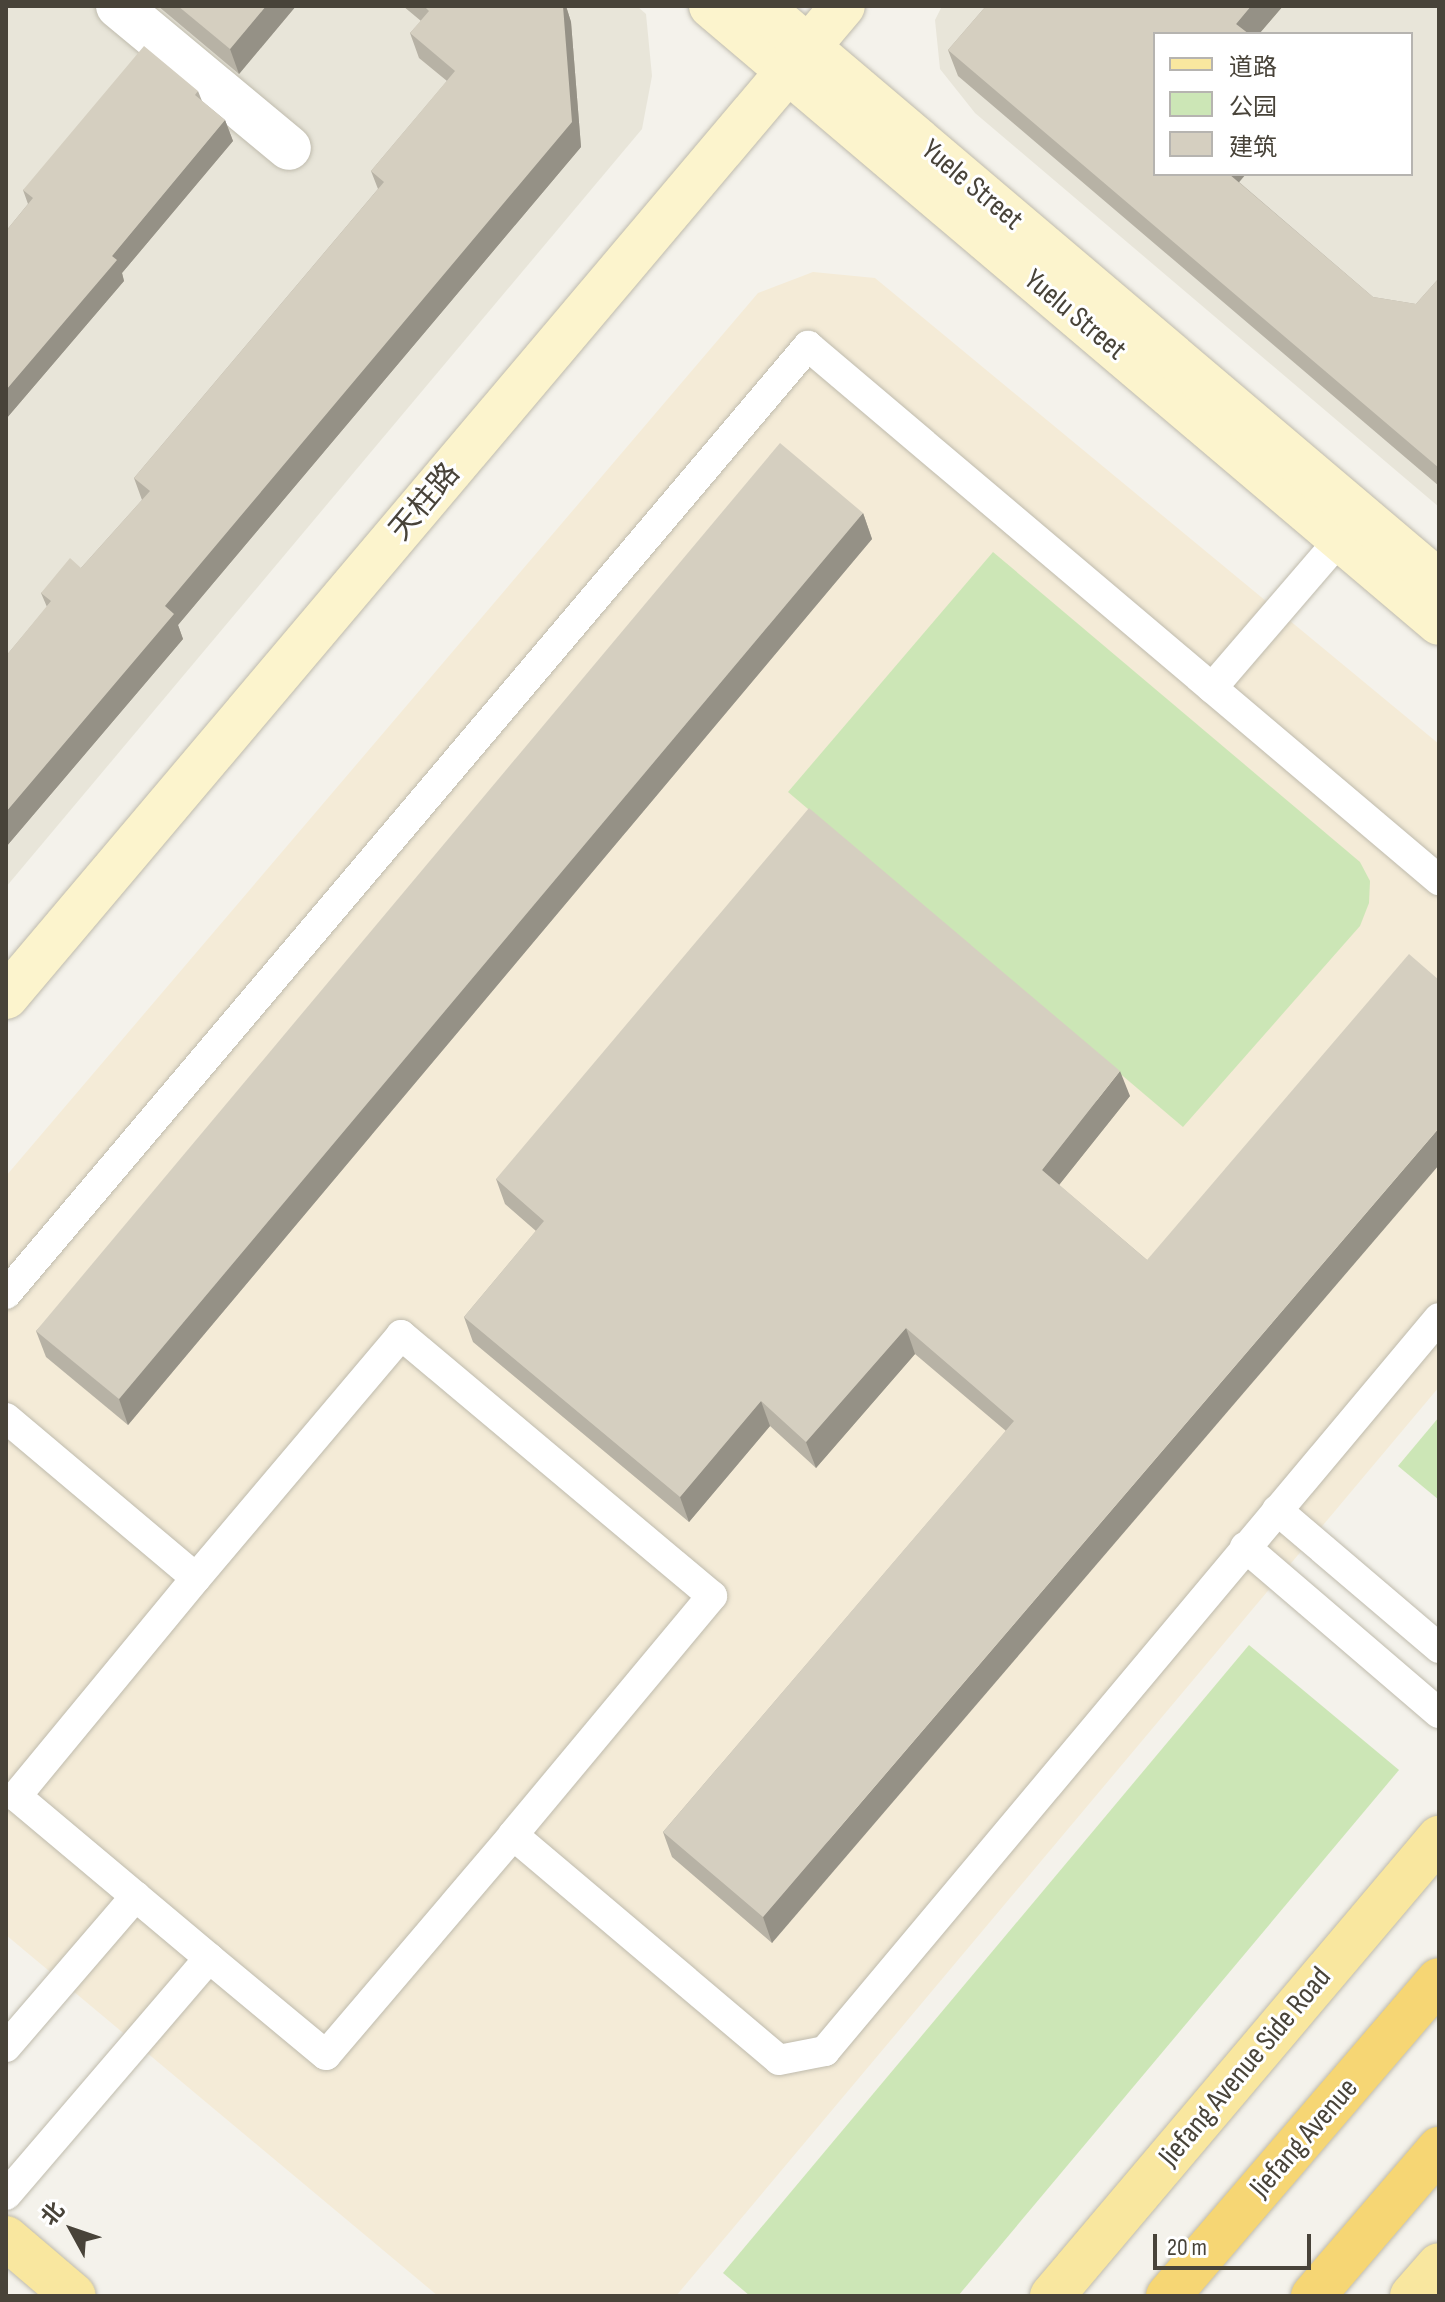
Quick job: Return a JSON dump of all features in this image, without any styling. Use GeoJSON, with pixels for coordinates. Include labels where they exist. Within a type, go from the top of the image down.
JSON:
{"type":"FeatureCollection","features":[{"type":"Feature","properties":{"kind":"highway","name":"Jiefang Avenue"},"geometry":{"type":"LineString","coordinates":[[1168,2296],[1439,1980]]}},
{"type":"Feature","properties":{"kind":"highway"},"geometry":{"type":"LineString","coordinates":[[1313,2296],[1439,2149]]}},
{"type":"Feature","properties":{"kind":"main road","name":"Jiefang Avenue Side Road"},"geometry":{"type":"LineString","coordinates":[[1052,2296],[1439,1838]]}},
{"type":"Feature","properties":{"kind":"main road"},"geometry":{"type":"LineString","coordinates":[[6,2238],[74,2296]]}},
{"type":"Feature","properties":{"kind":"main road"},"geometry":{"type":"LineString","coordinates":[[1412,2296],[1439,2265]]}},
{"type":"Feature","properties":{"kind":"street"},"geometry":{"type":"LineString","coordinates":[[118,6],[289,148]]}},
{"type":"Feature","properties":{"kind":"street","name":"Yuelu Street"},"geometry":{"type":"LineString","coordinates":[[711,6],[798,59],[1439,623]]}},
{"type":"Feature","properties":{"kind":"street","name":"Yuele Street"},"geometry":{"type":"LineString","coordinates":[[760,6],[798,59],[1439,582]]}},
{"type":"Feature","properties":{"kind":"street","name":"天柱路"},"geometry":{"type":"LineString","coordinates":[[6,997],[843,6]]}},
{"type":"Feature","properties":{"kind":"lane"},"geometry":{"type":"LineString","coordinates":[[6,1294],[808,346],[1439,880]]}},
{"type":"Feature","properties":{"kind":"lane"},"geometry":{"type":"LineString","coordinates":[[1212,688],[1340,539]]}},
{"type":"Feature","properties":{"kind":"lane"},"geometry":{"type":"LineString","coordinates":[[513,1835],[779,2060],[825,2051],[1439,1318]]}},
{"type":"Feature","properties":{"kind":"lane"},"geometry":{"type":"LineString","coordinates":[[401,1335],[712,1596],[326,2055],[16,1796],[196,1578],[401,1335]]}},
{"type":"Feature","properties":{"kind":"lane"},"geometry":{"type":"LineString","coordinates":[[6,1418],[196,1578]]}},
{"type":"Feature","properties":{"kind":"lane"},"geometry":{"type":"LineString","coordinates":[[1277,1510],[1439,1648]]}},
{"type":"Feature","properties":{"kind":"lane"},"geometry":{"type":"LineString","coordinates":[[1245,1547],[1439,1713]]}},
{"type":"Feature","properties":{"kind":"lane"},"geometry":{"type":"LineString","coordinates":[[6,2047],[136,1896]]}},
{"type":"Feature","properties":{"kind":"lane"},"geometry":{"type":"LineString","coordinates":[[6,2195],[209,1958]]}},
{"type":"Feature","properties":{"kind":"shaded area"},"geometry":{"type":"Polygon","coordinates":[[[6,6],[637,6],[646,14],[652,76],[642,129],[6,887],[6,6]]]}},
{"type":"Feature","properties":{"kind":"shaded area"},"geometry":{"type":"Polygon","coordinates":[[[942,6],[1439,6],[1439,507],[975,113],[940,69],[935,20],[942,6]]]}},
{"type":"Feature","properties":{"kind":"shaded area"},"geometry":{"type":"Polygon","coordinates":[[[813,272],[875,278],[1439,744],[1439,1387],[676,2296],[438,2296],[6,1935],[6,1176],[758,293],[813,272]]]}},
{"type":"Feature","properties":{"kind":"green space"},"geometry":{"type":"Polygon","coordinates":[[[993,552],[1360,862],[1370,881],[1369,903],[1360,926],[1183,1127],[788,792],[993,552]]]}},
{"type":"Feature","properties":{"kind":"green space"},"geometry":{"type":"Polygon","coordinates":[[[1439,1417],[1439,1500],[1398,1466],[1439,1417]]]}},
{"type":"Feature","properties":{"kind":"green space"},"geometry":{"type":"Polygon","coordinates":[[[1249,1645],[1399,1770],[958,2296],[750,2296],[723,2273],[1249,1645]]]}},
{"type":"Feature","properties":{"kind":"building"},"geometry":{"type":"Polygon","coordinates":[[[178,6],[266,6],[230,49],[178,6]]]}},
{"type":"Feature","properties":{"kind":"building"},"geometry":{"type":"Polygon","coordinates":[[[424,6],[563,6],[572,122],[165,606],[174,614],[6,812],[6,656],[51,601],[41,593],[70,558],[81,568],[150,491],[134,478],[384,182],[371,171],[455,71],[410,33],[429,11],[424,6]]]}},
{"type":"Feature","properties":{"kind":"building"},"geometry":{"type":"Polygon","coordinates":[[[986,6],[1251,6],[1236,24],[1246,32],[1153,32],[1153,176],[1231,176],[1373,297],[1416,304],[1439,278],[1439,468],[948,50],[986,6]]]}},
{"type":"Feature","properties":{"kind":"building"},"geometry":{"type":"Polygon","coordinates":[[[144,46],[198,91],[195,95],[225,120],[112,256],[117,260],[6,390],[6,231],[33,198],[23,190],[144,46]]]}},
{"type":"Feature","properties":{"kind":"building"},"geometry":{"type":"Polygon","coordinates":[[[780,443],[863,513],[119,1399],[36,1331],[780,443]]]}},
{"type":"Feature","properties":{"kind":"building"},"geometry":{"type":"Polygon","coordinates":[[[809,808],[1120,1071],[1042,1170],[1147,1260],[1409,954],[1439,980],[1439,1128],[763,1917],[663,1832],[1014,1421],[906,1328],[806,1442],[761,1401],[680,1497],[464,1317],[544,1221],[496,1179],[809,808]]]}}]}
